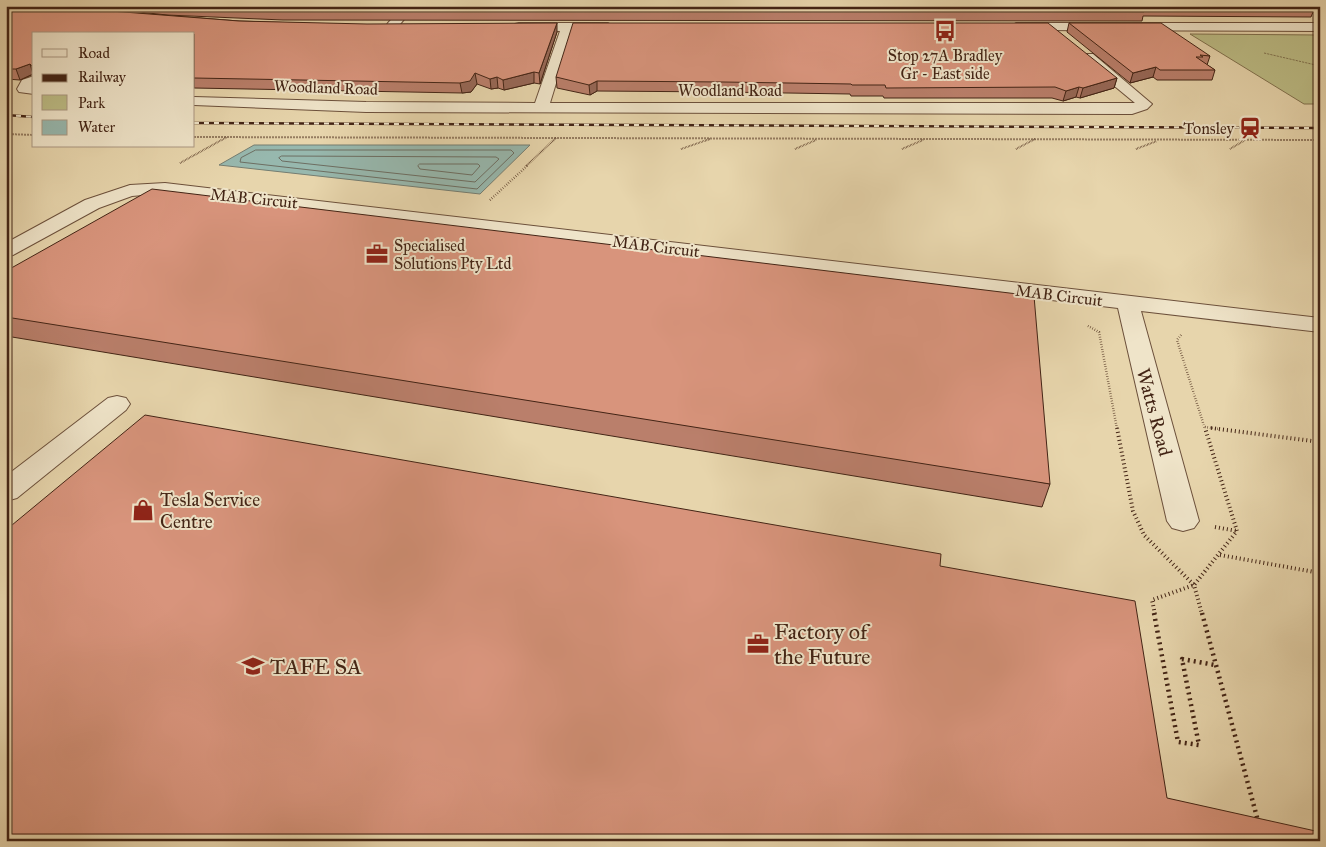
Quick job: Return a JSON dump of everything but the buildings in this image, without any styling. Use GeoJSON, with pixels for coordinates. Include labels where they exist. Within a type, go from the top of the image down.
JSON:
{"type":"FeatureCollection","features":[{"type":"Feature","properties":{"kind":"street"},"geometry":{"type":"LineString","coordinates":[[410,6],[387,26],[411,26]]}},
{"type":"Feature","properties":{"kind":"street"},"geometry":{"type":"LineString","coordinates":[[82,12],[118,12]]}},
{"type":"Feature","properties":{"kind":"street"},"geometry":{"type":"LineString","coordinates":[[1109,16],[1124,27]]}},
{"type":"Feature","properties":{"kind":"street"},"geometry":{"type":"LineString","coordinates":[[509,26],[616,27]]}},
{"type":"Feature","properties":{"kind":"street"},"geometry":{"type":"LineString","coordinates":[[541,107],[567,27]]}},
{"type":"Feature","properties":{"kind":"street"},"geometry":{"type":"LineString","coordinates":[[1001,27],[1320,27]]}},
{"type":"Feature","properties":{"kind":"street","name":"Woodland Road"},"geometry":{"type":"LineString","coordinates":[[195,101],[366,107],[1132,109],[1144,104],[1050,27]]}},
{"type":"Feature","properties":{"kind":"street"},"geometry":{"type":"LineString","coordinates":[[32,81],[27,83],[24,89],[32,90]]}},
{"type":"Feature","properties":{"kind":"street","name":"MAB Circuit"},"geometry":{"type":"LineString","coordinates":[[6,251],[92,204],[130,191],[165,188],[1320,325]]}},
{"type":"Feature","properties":{"kind":"street","name":"Watts Road"},"geometry":{"type":"LineString","coordinates":[[1128,303],[1183,520]]}},
{"type":"Feature","properties":{"kind":"street"},"geometry":{"type":"LineString","coordinates":[[6,491],[117,404]]}},
{"type":"Feature","properties":{"kind":"path"},"geometry":{"type":"LineString","coordinates":[[6,134],[32,135]]}},
{"type":"Feature","properties":{"kind":"path"},"geometry":{"type":"LineString","coordinates":[[195,137],[1320,140]]}},
{"type":"Feature","properties":{"kind":"path"},"geometry":{"type":"LineString","coordinates":[[486,204],[556,138]]}},
{"type":"Feature","properties":{"kind":"path"},"geometry":{"type":"LineString","coordinates":[[681,149],[713,138]]}},
{"type":"Feature","properties":{"kind":"path"},"geometry":{"type":"LineString","coordinates":[[795,149],[819,138]]}},
{"type":"Feature","properties":{"kind":"path"},"geometry":{"type":"LineString","coordinates":[[902,149],[926,139]]}},
{"type":"Feature","properties":{"kind":"path"},"geometry":{"type":"LineString","coordinates":[[1016,149],[1035,139]]}},
{"type":"Feature","properties":{"kind":"path"},"geometry":{"type":"LineString","coordinates":[[1136,149],[1160,140]]}},
{"type":"Feature","properties":{"kind":"path"},"geometry":{"type":"LineString","coordinates":[[1230,149],[1246,140]]}},
{"type":"Feature","properties":{"kind":"path"},"geometry":{"type":"LineString","coordinates":[[1082,323],[1100,332],[1133,511],[1144,535],[1194,585],[1260,832]]}},
{"type":"Feature","properties":{"kind":"path"},"geometry":{"type":"LineString","coordinates":[[1184,330],[1177,340],[1237,531],[1220,555],[1194,585],[1152,600],[1178,742],[1199,745],[1182,659],[1215,665]]}},
{"type":"Feature","properties":{"kind":"path"},"geometry":{"type":"LineString","coordinates":[[1205,427],[1320,442]]}},
{"type":"Feature","properties":{"kind":"path"},"geometry":{"type":"LineString","coordinates":[[1220,555],[1320,573]]}},
{"type":"Feature","properties":{"kind":"green space"},"geometry":{"type":"Polygon","coordinates":[[[1190,34],[1320,35],[1320,104],[1304,104],[1190,34]]]}},
{"type":"Feature","properties":{"kind":"water"},"geometry":{"type":"Polygon","coordinates":[[[254,145],[530,145],[480,194],[219,165],[254,145]]]}},
{"type":"Feature","properties":{"kind":"railway"},"geometry":{"type":"LineString","coordinates":[[6,115],[32,117]]}},
{"type":"Feature","properties":{"kind":"railway"},"geometry":{"type":"LineString","coordinates":[[195,123],[1320,128]]}},
{"type":"Feature","properties":{"kind":"place","name":"Stop 27A Bradley Gr - East side"},"geometry":{"type":"Point","coordinates":[945,31]}},
{"type":"Feature","properties":{"kind":"place","name":"Tonsley"},"geometry":{"type":"Point","coordinates":[1250,128]}},
{"type":"Feature","properties":{"kind":"place","name":"Specialised Solutions Pty Ltd"},"geometry":{"type":"Point","coordinates":[377,254]}},
{"type":"Feature","properties":{"kind":"place","name":"Tesla Service Centre"},"geometry":{"type":"Point","coordinates":[143,510]}},
{"type":"Feature","properties":{"kind":"place","name":"Factory of the Future"},"geometry":{"type":"Point","coordinates":[758,644]}},
{"type":"Feature","properties":{"kind":"place","name":"TAFE SA"},"geometry":{"type":"Point","coordinates":[253,666]}}]}
